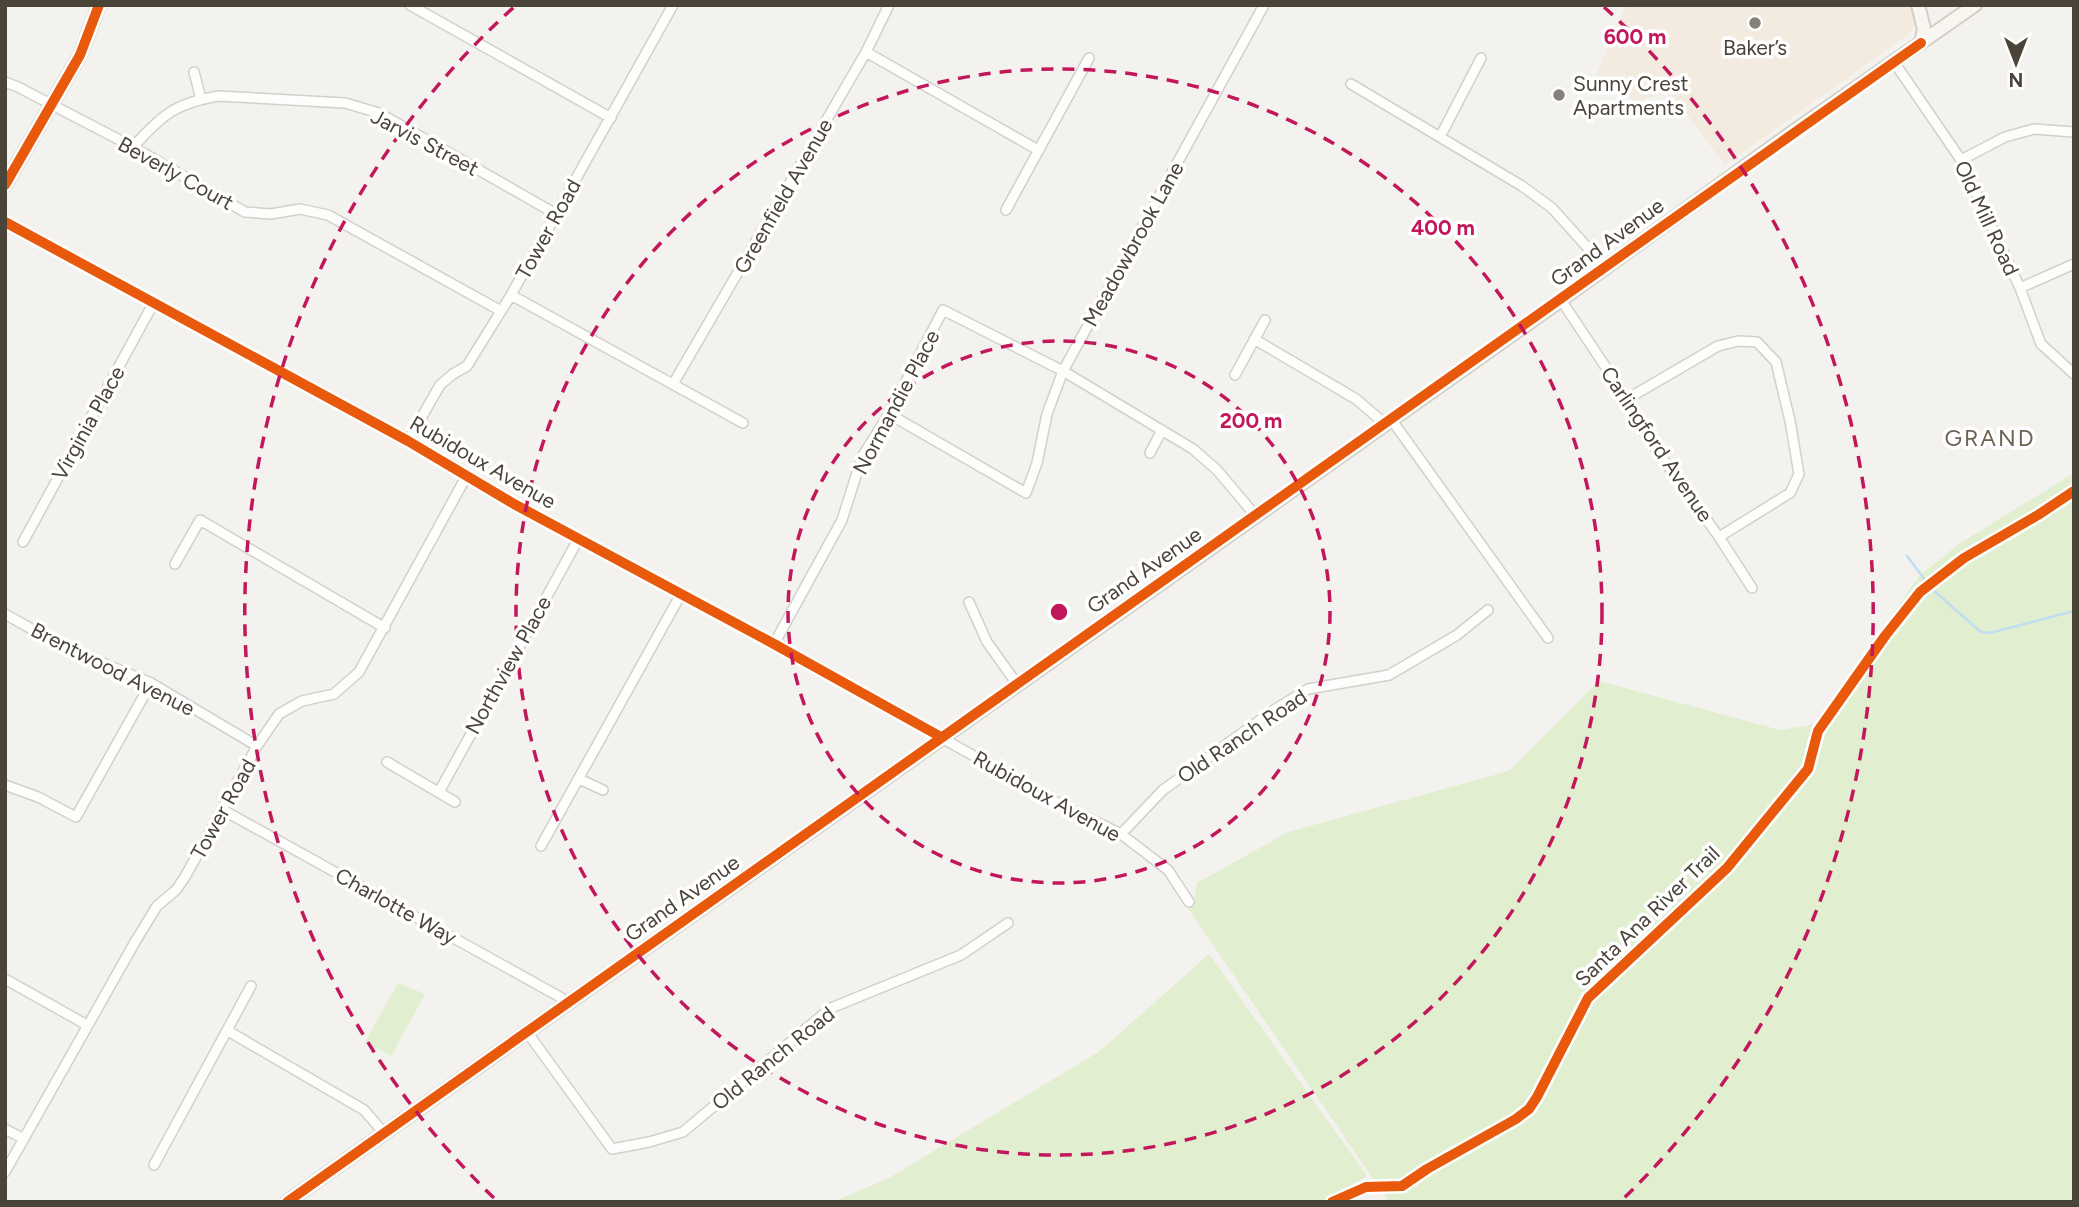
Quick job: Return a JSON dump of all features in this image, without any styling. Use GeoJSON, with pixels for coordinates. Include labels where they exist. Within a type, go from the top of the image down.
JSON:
{"type":"FeatureCollection","features":[{"type":"Feature","properties":{"kind":"street"},"geometry":{"type":"LineString","coordinates":[[5,185],[89,36],[99,5]]}},
{"type":"Feature","properties":{"kind":"street"},"geometry":{"type":"LineString","coordinates":[[410,5],[611,118]]}},
{"type":"Feature","properties":{"kind":"street","name":"Tower Road"},"geometry":{"type":"LineString","coordinates":[[408,441],[440,385],[467,366],[511,295],[673,5]]}},
{"type":"Feature","properties":{"kind":"street","name":"Greenfield Avenue"},"geometry":{"type":"LineString","coordinates":[[673,384],[866,52],[889,5]]}},
{"type":"Feature","properties":{"kind":"street","name":"Meadowbrook Lane"},"geometry":{"type":"LineString","coordinates":[[889,414],[1026,493],[1037,463],[1046,414],[1063,371],[1264,5]]}},
{"type":"Feature","properties":{"kind":"street"},"geometry":{"type":"LineString","coordinates":[[1918,5],[1923,29],[1921,43]]}},
{"type":"Feature","properties":{"kind":"street","name":"Grand Avenue"},"geometry":{"type":"LineString","coordinates":[[288,1202],[1975,5]]}},
{"type":"Feature","properties":{"kind":"street"},"geometry":{"type":"LineString","coordinates":[[866,52],[1038,150]]}},
{"type":"Feature","properties":{"kind":"street"},"geometry":{"type":"LineString","coordinates":[[1006,210],[1089,58]]}},
{"type":"Feature","properties":{"kind":"street"},"geometry":{"type":"LineString","coordinates":[[1440,137],[1481,58]]}},
{"type":"Feature","properties":{"kind":"street","name":"Old Mill Road"},"geometry":{"type":"LineString","coordinates":[[1894,62],[1961,160],[2020,288],[2041,344],[2074,374]]}},
{"type":"Feature","properties":{"kind":"street"},"geometry":{"type":"LineString","coordinates":[[194,72],[201,99]]}},
{"type":"Feature","properties":{"kind":"street","name":"Beverly Court"},"geometry":{"type":"LineString","coordinates":[[5,82],[133,148],[245,212],[271,214],[300,209],[328,215],[501,311]]}},
{"type":"Feature","properties":{"kind":"street"},"geometry":{"type":"LineString","coordinates":[[1351,84],[1522,186],[1552,208],[1605,267]]}},
{"type":"Feature","properties":{"kind":"street","name":"Jarvis Street"},"geometry":{"type":"LineString","coordinates":[[133,148],[172,109],[201,99],[219,96],[345,103],[379,113],[556,214]]}},
{"type":"Feature","properties":{"kind":"street"},"geometry":{"type":"LineString","coordinates":[[1961,160],[2005,137],[2034,129],[2074,132]]}},
{"type":"Feature","properties":{"kind":"street","name":"Rubidoux Avenue"},"geometry":{"type":"LineString","coordinates":[[5,222],[408,441],[466,477],[774,644],[1065,807],[1121,834],[1168,870],[1189,902]]}},
{"type":"Feature","properties":{"kind":"street"},"geometry":{"type":"LineString","coordinates":[[2020,288],[2074,264]]}},
{"type":"Feature","properties":{"kind":"street"},"geometry":{"type":"LineString","coordinates":[[511,295],[743,423]]}},
{"type":"Feature","properties":{"kind":"street","name":"Carlingford Avenue"},"geometry":{"type":"LineString","coordinates":[[1561,300],[1627,399],[1638,424],[1752,588]]}},
{"type":"Feature","properties":{"kind":"street","name":"Virginia Place"},"geometry":{"type":"LineString","coordinates":[[23,542],[153,304]]}},
{"type":"Feature","properties":{"kind":"street","name":"Normandie Place"},"geometry":{"type":"LineString","coordinates":[[774,644],[842,520],[862,457],[889,414],[943,310],[1063,371]]}},
{"type":"Feature","properties":{"kind":"street"},"geometry":{"type":"LineString","coordinates":[[1235,375],[1265,320]]}},
{"type":"Feature","properties":{"kind":"street"},"geometry":{"type":"LineString","coordinates":[[1254,340],[1356,399],[1388,421],[1548,638]]}},
{"type":"Feature","properties":{"kind":"street"},"geometry":{"type":"LineString","coordinates":[[1627,399],[1718,346],[1738,341],[1757,342],[1776,362],[1799,474],[1790,493],[1719,537]]}},
{"type":"Feature","properties":{"kind":"street"},"geometry":{"type":"LineString","coordinates":[[1063,371],[1193,449],[1255,515]]}},
{"type":"Feature","properties":{"kind":"street"},"geometry":{"type":"LineString","coordinates":[[1150,453],[1162,430]]}},
{"type":"Feature","properties":{"kind":"street","name":"Tower Road"},"geometry":{"type":"LineString","coordinates":[[5,1172],[157,906],[176,890],[185,877],[257,746],[279,714],[302,701],[334,694],[359,672],[466,477]]}},
{"type":"Feature","properties":{"kind":"street"},"geometry":{"type":"LineString","coordinates":[[175,564],[200,520],[385,628]]}},
{"type":"Feature","properties":{"kind":"street","name":"Northview Place"},"geometry":{"type":"LineString","coordinates":[[439,792],[579,538]]}},
{"type":"Feature","properties":{"kind":"street"},"geometry":{"type":"LineString","coordinates":[[541,846],[681,594]]}},
{"type":"Feature","properties":{"kind":"street"},"geometry":{"type":"LineString","coordinates":[[969,602],[987,642],[1017,684]]}},
{"type":"Feature","properties":{"kind":"street","name":"Old Ranch Road"},"geometry":{"type":"LineString","coordinates":[[1121,834],[1163,790],[1308,689],[1389,675],[1457,635],[1489,610]]}},
{"type":"Feature","properties":{"kind":"street","name":"Brentwood Avenue"},"geometry":{"type":"LineString","coordinates":[[5,614],[62,646],[151,683],[257,746]]}},
{"type":"Feature","properties":{"kind":"street"},"geometry":{"type":"LineString","coordinates":[[5,785],[38,797],[76,817],[151,683]]}},
{"type":"Feature","properties":{"kind":"street"},"geometry":{"type":"LineString","coordinates":[[387,762],[456,802]]}},
{"type":"Feature","properties":{"kind":"street"},"geometry":{"type":"LineString","coordinates":[[579,779],[603,790]]}},
{"type":"Feature","properties":{"kind":"street","name":"Charlotte Way"},"geometry":{"type":"LineString","coordinates":[[223,810],[560,997],[567,1004]]}},
{"type":"Feature","properties":{"kind":"street","name":"Old Ranch Road"},"geometry":{"type":"LineString","coordinates":[[527,1032],[612,1149],[649,1142],[682,1132],[831,1008],[961,955],[1009,923]]}},
{"type":"Feature","properties":{"kind":"street"},"geometry":{"type":"LineString","coordinates":[[5,979],[88,1025]]}},
{"type":"Feature","properties":{"kind":"street"},"geometry":{"type":"LineString","coordinates":[[154,1165],[251,986]]}},
{"type":"Feature","properties":{"kind":"street"},"geometry":{"type":"LineString","coordinates":[[228,1031],[364,1110],[384,1133]]}},
{"type":"Feature","properties":{"kind":"street"},"geometry":{"type":"LineString","coordinates":[[5,1129],[24,1139]]}},
{"type":"Feature","properties":{"kind":"shaded area"},"geometry":{"type":"Polygon","coordinates":[[[1626,5],[1882,5],[1907,7],[1914,11],[1916,25],[1910,33],[1725,165],[1669,91],[1638,102],[1596,75],[1626,5]]]}},
{"type":"Feature","properties":{"kind":"green space"},"geometry":{"type":"Polygon","coordinates":[[[2074,473],[2074,1202],[1389,1202],[1187,907],[1194,902],[1197,883],[1288,832],[1509,771],[1599,681],[1780,730],[1816,724],[1919,576],[1959,544],[2074,473]]]}},
{"type":"Feature","properties":{"kind":"green space"},"geometry":{"type":"Polygon","coordinates":[[[1209,954],[1367,1176],[1321,1202],[833,1202],[889,1178],[1100,1051],[1209,954]]]}},
{"type":"Feature","properties":{"kind":"green space"},"geometry":{"type":"Polygon","coordinates":[[[398,983],[425,994],[391,1056],[365,1042],[398,983]]]}},
{"type":"Feature","properties":{"kind":"waterway"},"geometry":{"type":"LineString","coordinates":[[1907,556],[1925,580]]}},
{"type":"Feature","properties":{"kind":"waterway"},"geometry":{"type":"LineString","coordinates":[[1933,590],[1981,632],[1990,633],[2074,611]]}},
{"type":"Feature","properties":{"kind":"cycle path"},"geometry":{"type":"LineString","coordinates":[[5,185],[80,55],[99,5]]}},
{"type":"Feature","properties":{"kind":"cycle path"},"geometry":{"type":"LineString","coordinates":[[287,1202],[1921,43]]}},
{"type":"Feature","properties":{"kind":"cycle path"},"geometry":{"type":"LineString","coordinates":[[5,222],[408,441],[514,504],[941,737]]}},
{"type":"Feature","properties":{"kind":"cycle path","name":"Santa Ana River Trail"},"geometry":{"type":"LineString","coordinates":[[1332,1202],[1366,1187],[1402,1186],[1529,1109],[1588,998],[1727,868],[1808,769],[1818,731],[1885,636],[1920,592],[1964,558],[2074,491]]}},
{"type":"Feature","properties":{"kind":"place","name":"Baker’s"},"geometry":{"type":"Point","coordinates":[1755,23]}},
{"type":"Feature","properties":{"kind":"place","name":"Sunny Crest Apartments"},"geometry":{"type":"Point","coordinates":[1559,95]}},
{"type":"Feature","properties":{"kind":"district","name":"GRAND"},"geometry":{"type":"Point","coordinates":[1990,438]}}]}
